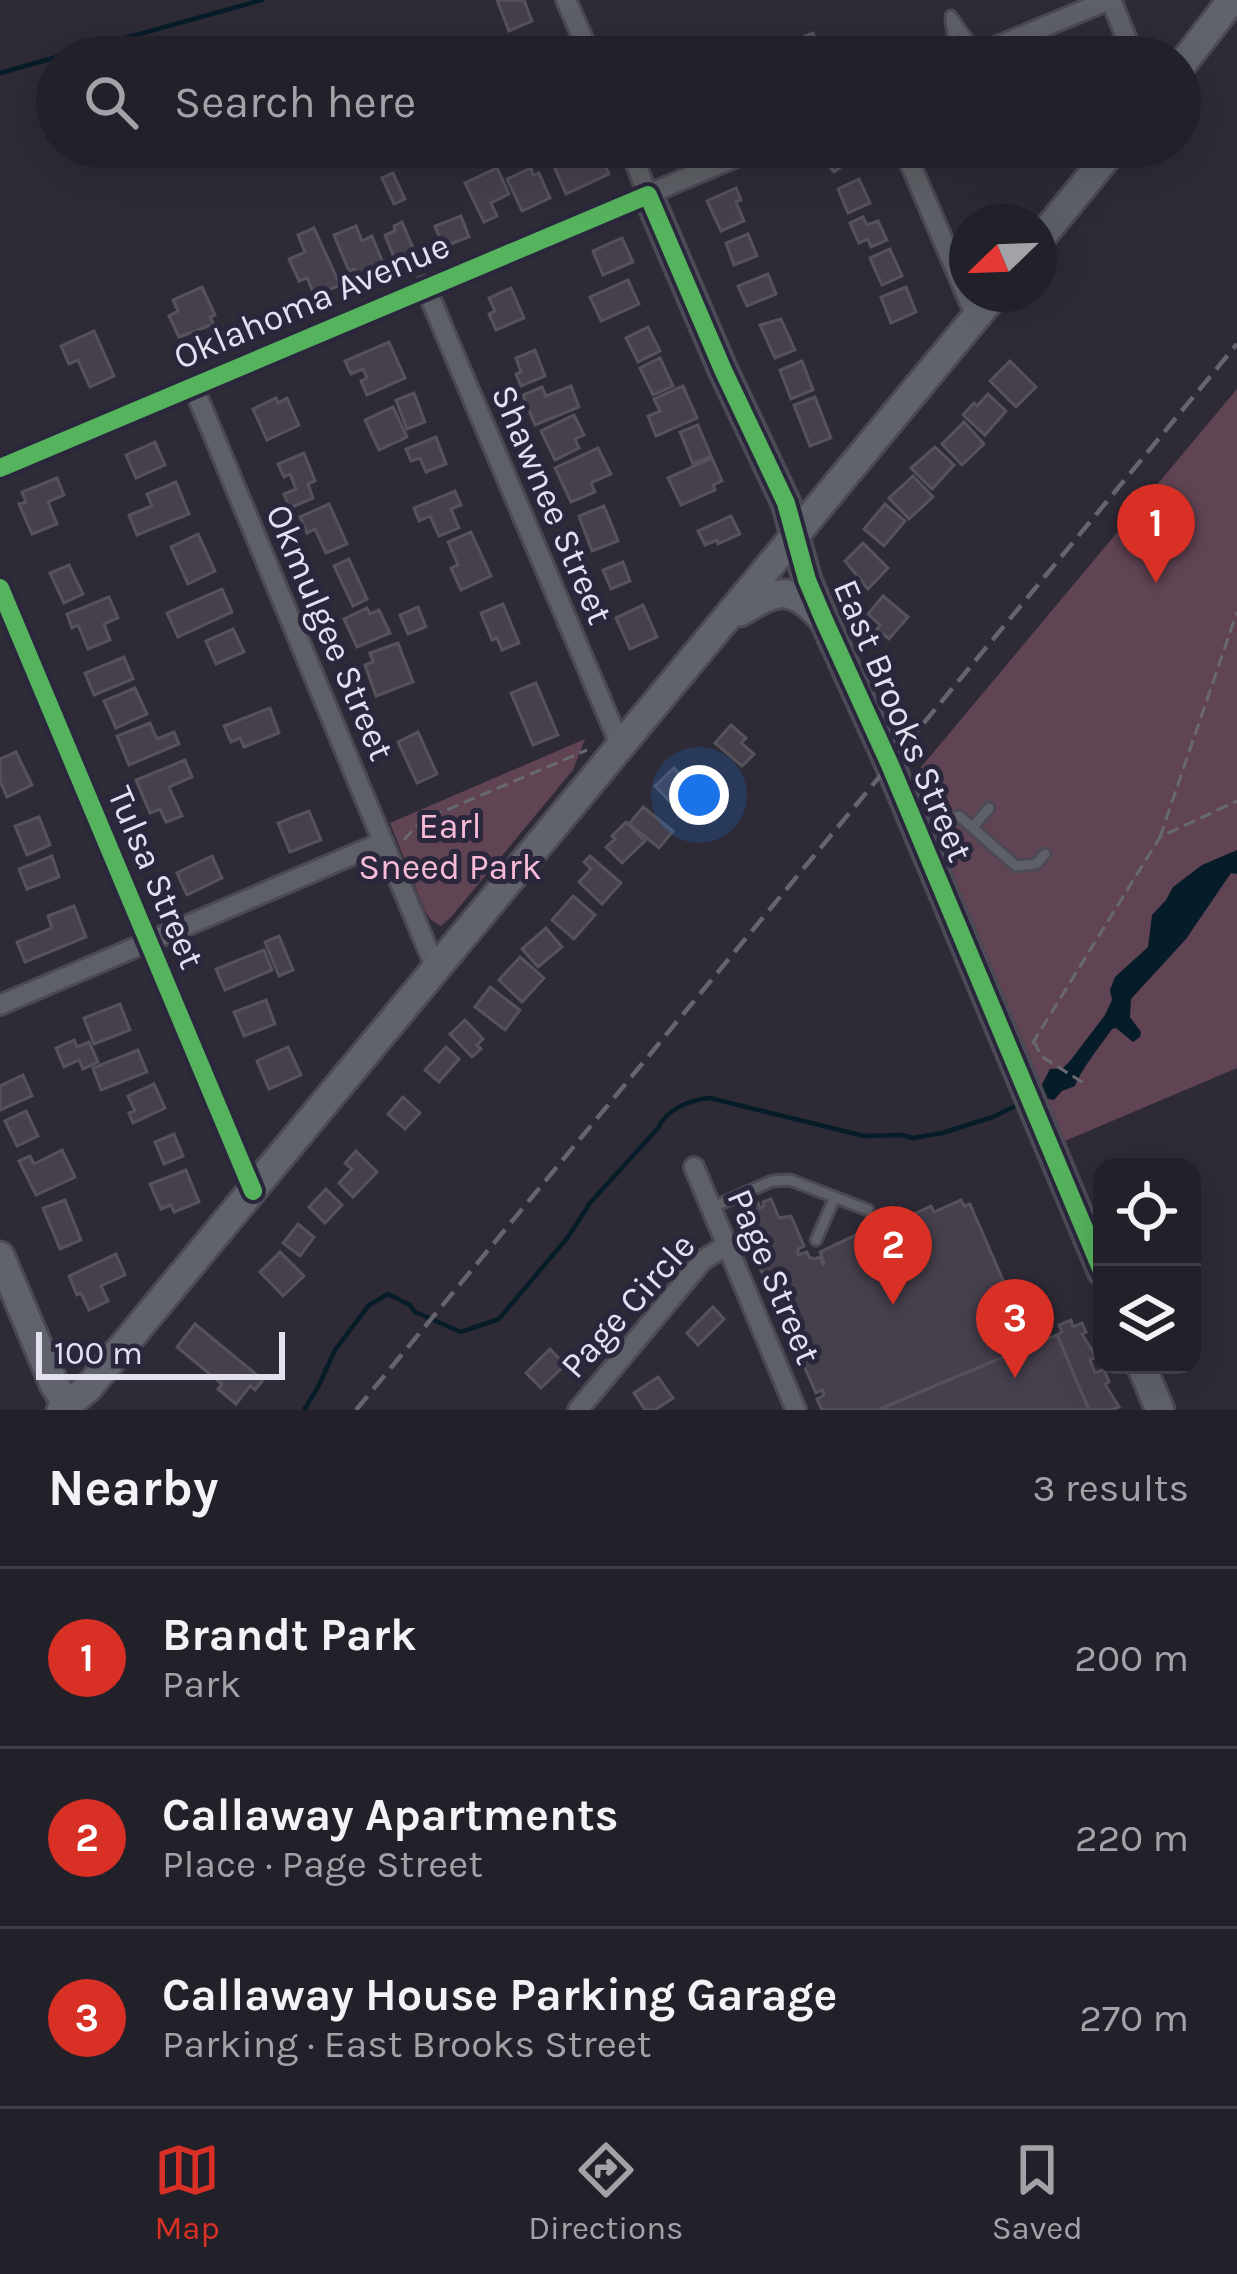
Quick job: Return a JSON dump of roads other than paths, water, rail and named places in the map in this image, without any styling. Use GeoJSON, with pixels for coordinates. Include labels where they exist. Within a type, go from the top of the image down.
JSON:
{"type":"FeatureCollection","features":[{"type":"Feature","properties":{"kind":"main road"},"geometry":{"type":"LineString","coordinates":[[1200,36],[1221,4]]}},
{"type":"Feature","properties":{"kind":"main road"},"geometry":{"type":"LineString","coordinates":[[1057,218],[1098,168]]}},
{"type":"Feature","properties":{"kind":"main road","name":"East Brooks Street"},"geometry":{"type":"LineString","coordinates":[[649,195],[786,503],[807,580],[1022,1069],[1100,1266]]}},
{"type":"Feature","properties":{"kind":"main road"},"geometry":{"type":"LineString","coordinates":[[2,1268],[66,1409],[253,1191],[980,312]]}},
{"type":"Feature","properties":{"kind":"main road"},"geometry":{"type":"LineString","coordinates":[[773,476],[788,493],[800,498],[836,487]]}},
{"type":"Feature","properties":{"kind":"main road"},"geometry":{"type":"LineString","coordinates":[[726,620],[780,593],[808,603],[824,620]]}},
{"type":"Feature","properties":{"kind":"main road"},"geometry":{"type":"LineString","coordinates":[[1145,1374],[1160,1410]]}},
{"type":"Feature","properties":{"kind":"street"},"geometry":{"type":"LineString","coordinates":[[566,0],[581,36]]}},
{"type":"Feature","properties":{"kind":"street"},"geometry":{"type":"LineString","coordinates":[[1023,36],[1110,0],[1125,36]]}},
{"type":"Feature","properties":{"kind":"street","name":"East Brooks Street"},"geometry":{"type":"LineString","coordinates":[[637,168],[649,195]]}},
{"type":"Feature","properties":{"kind":"street","name":"Oklahoma Avenue"},"geometry":{"type":"LineString","coordinates":[[0,468],[711,168]]}},
{"type":"Feature","properties":{"kind":"street"},"geometry":{"type":"LineString","coordinates":[[912,168],[976,317]]}},
{"type":"Feature","properties":{"kind":"street","name":"Shawnee Street"},"geometry":{"type":"LineString","coordinates":[[425,286],[616,753]]}},
{"type":"Feature","properties":{"kind":"street","name":"Okmulgee Street"},"geometry":{"type":"LineString","coordinates":[[193,386],[436,969]]}},
{"type":"Feature","properties":{"kind":"street","name":"Tulsa Street"},"geometry":{"type":"LineString","coordinates":[[0,589],[253,1191]]}},
{"type":"Feature","properties":{"kind":"street"},"geometry":{"type":"LineString","coordinates":[[0,1005],[384,845]]}},
{"type":"Feature","properties":{"kind":"street","name":"Page Street"},"geometry":{"type":"LineString","coordinates":[[694,1167],[796,1410]]}},
{"type":"Feature","properties":{"kind":"street","name":"Page Circle"},"geometry":{"type":"LineString","coordinates":[[578,1410],[704,1260],[727,1245]]}},
{"type":"Feature","properties":{"kind":"lane"},"geometry":{"type":"LineString","coordinates":[[953,36],[951,16],[963,36]]}},
{"type":"Feature","properties":{"kind":"lane"},"geometry":{"type":"LineString","coordinates":[[973,827],[989,808]]}},
{"type":"Feature","properties":{"kind":"lane"},"geometry":{"type":"LineString","coordinates":[[918,832],[959,816],[1016,866],[1036,864],[1046,854]]}},
{"type":"Feature","properties":{"kind":"lane"},"geometry":{"type":"LineString","coordinates":[[711,1208],[772,1181],[790,1180],[868,1210]]}},
{"type":"Feature","properties":{"kind":"lane"},"geometry":{"type":"LineString","coordinates":[[816,1240],[835,1197]]}},
{"type":"Feature","properties":{"kind":"water"},"geometry":{"type":"Polygon","coordinates":[[[1237,850],[1237,874],[1231,873],[1186,939],[1131,999],[1130,1017],[1140,1037],[1133,1042],[1112,1029],[1075,1086],[1054,1100],[1043,1098],[1039,1090],[1050,1069],[1063,1068],[1070,1061],[1105,1015],[1115,977],[1148,947],[1152,915],[1173,887],[1202,865],[1237,850]]]}},
{"type":"Feature","properties":{"kind":"waterway"},"geometry":{"type":"LineString","coordinates":[[133,36],[262,0]]}},
{"type":"Feature","properties":{"kind":"waterway"},"geometry":{"type":"LineString","coordinates":[[0,73],[36,63]]}},
{"type":"Feature","properties":{"kind":"waterway"},"geometry":{"type":"LineString","coordinates":[[304,1410],[335,1350],[369,1305],[388,1294],[461,1332],[499,1319],[568,1237],[590,1203],[667,1116],[687,1103],[710,1098],[864,1136],[913,1138],[993,1117],[1021,1103]]}},
{"type":"Feature","properties":{"kind":"railway"},"geometry":{"type":"LineString","coordinates":[[356,1410],[1237,344]]}},
{"type":"Feature","properties":{"kind":"place","name":"Brandt Park"},"geometry":{"type":"Point","coordinates":[1156,583]}},
{"type":"Feature","properties":{"kind":"place","name":"Callaway Apartments"},"geometry":{"type":"Point","coordinates":[893,1305]}},
{"type":"Feature","properties":{"kind":"place","name":"Callaway House Parking Garage"},"geometry":{"type":"Point","coordinates":[1015,1378]}},
{"type":"Feature","properties":{"kind":"park label","name":"Earl Sneed Park"},"geometry":{"type":"Point","coordinates":[450,846]}}]}
